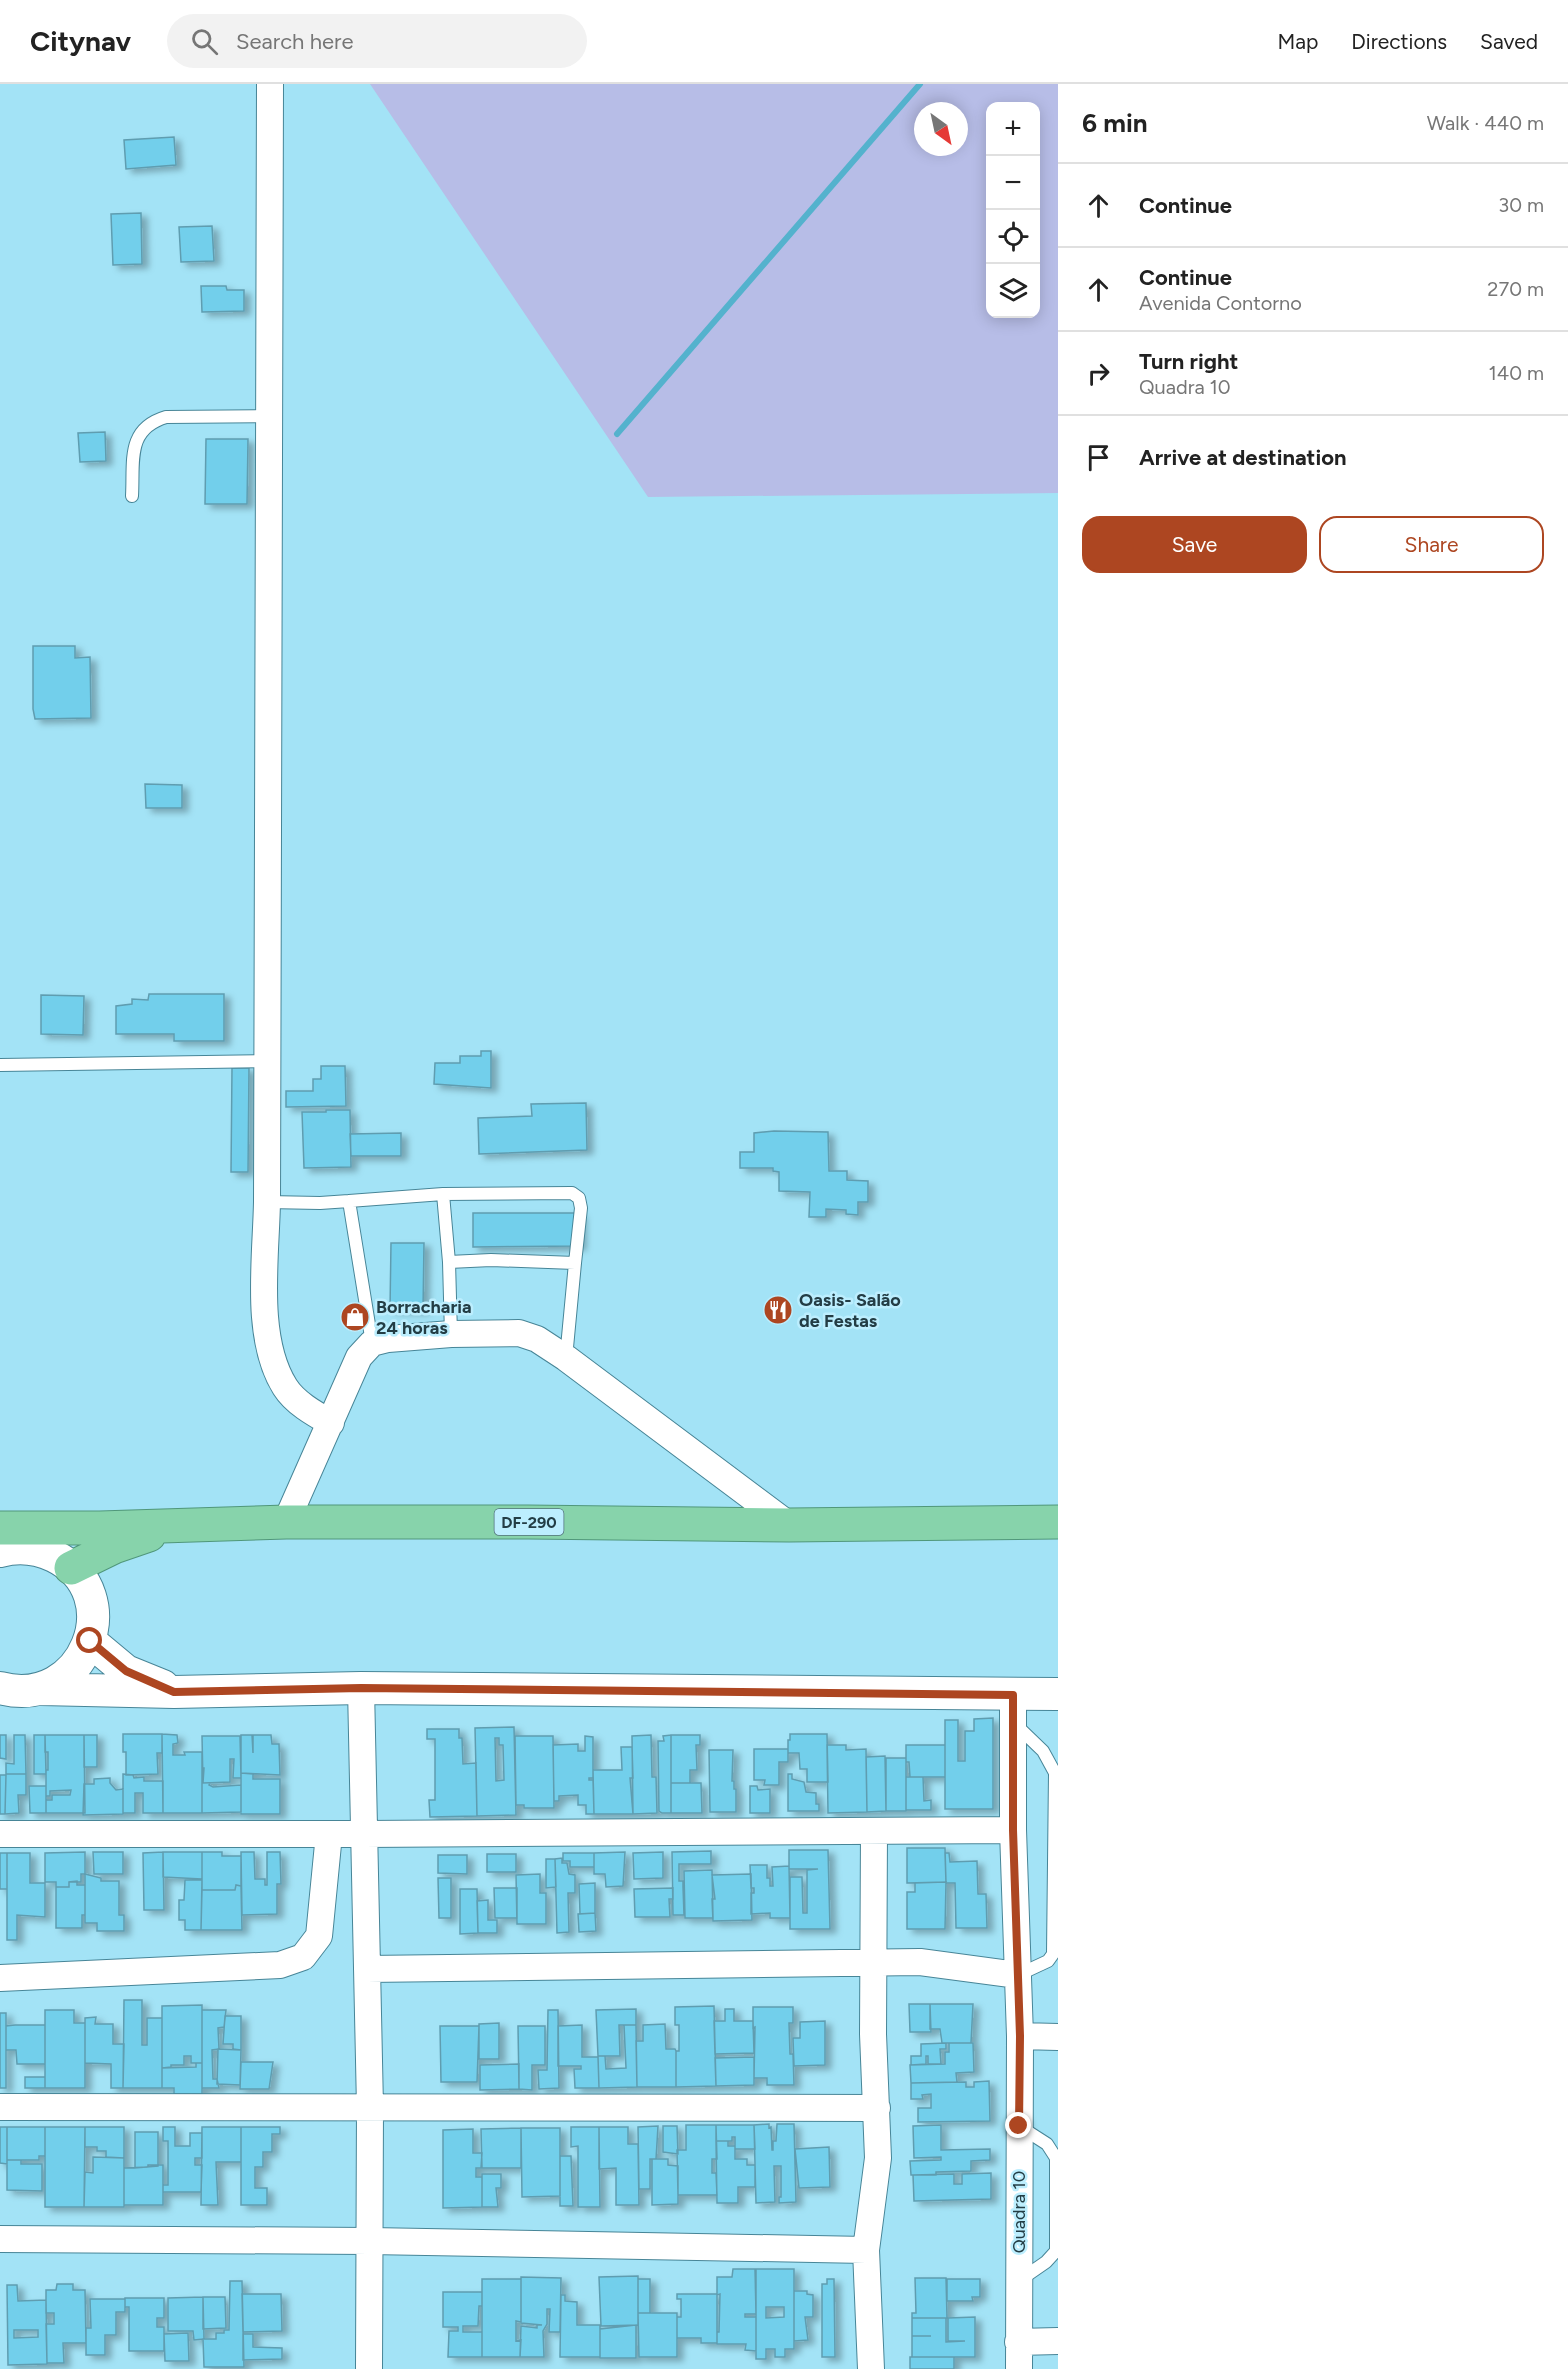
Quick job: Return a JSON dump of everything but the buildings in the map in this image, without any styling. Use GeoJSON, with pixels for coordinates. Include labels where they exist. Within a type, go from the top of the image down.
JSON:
{"type":"FeatureCollection","features":[{"type":"Feature","properties":{"kind":"highway","name":"DF-290"},"geometry":{"type":"LineString","coordinates":[[0,1528],[286,1522],[789,1525],[1058,1522]]}},
{"type":"Feature","properties":{"kind":"highway"},"geometry":{"type":"LineString","coordinates":[[71,1568],[114,1547],[175,1526]]}},
{"type":"Feature","properties":{"kind":"street"},"geometry":{"type":"LineString","coordinates":[[270,84],[268,1061],[264,1319],[274,1366],[285,1388],[312,1413],[331,1423]]}},
{"type":"Feature","properties":{"kind":"street"},"geometry":{"type":"LineString","coordinates":[[286,1522],[359,1357],[372,1343],[388,1339],[451,1334],[519,1333],[537,1339],[566,1358],[789,1525]]}},
{"type":"Feature","properties":{"kind":"street"},"geometry":{"type":"LineString","coordinates":[[0,1551],[35,1549],[60,1559],[71,1568],[80,1578],[91,1602],[93,1628],[90,1641],[76,1666],[54,1684],[26,1692],[3,1690]]}},
{"type":"Feature","properties":{"kind":"street"},"geometry":{"type":"LineString","coordinates":[[90,1641],[126,1671],[174,1692]]}},
{"type":"Feature","properties":{"kind":"street"},"geometry":{"type":"LineString","coordinates":[[41,1689],[174,1692],[361,1688],[1013,1709],[1058,1694]]}},
{"type":"Feature","properties":{"kind":"street"},"geometry":{"type":"LineString","coordinates":[[361,1688],[370,2107],[369,2369]]}},
{"type":"Feature","properties":{"kind":"street","name":"Quadra 10"},"geometry":{"type":"LineString","coordinates":[[1013,1709],[1013,1830],[1020,2036],[1019,2369]]}},
{"type":"Feature","properties":{"kind":"street"},"geometry":{"type":"LineString","coordinates":[[0,1834],[1013,1830]]}},
{"type":"Feature","properties":{"kind":"street"},"geometry":{"type":"LineString","coordinates":[[871,2369],[866,2250],[878,2158],[873,2034],[874,1831]]}},
{"type":"Feature","properties":{"kind":"street"},"geometry":{"type":"LineString","coordinates":[[0,1978],[280,1965],[303,1957],[319,1936],[329,1834]]}},
{"type":"Feature","properties":{"kind":"street"},"geometry":{"type":"LineString","coordinates":[[367,1970],[920,1962],[1018,1975]]}},
{"type":"Feature","properties":{"kind":"street"},"geometry":{"type":"LineString","coordinates":[[1020,2036],[1058,2037]]}},
{"type":"Feature","properties":{"kind":"street"},"geometry":{"type":"LineString","coordinates":[[0,2108],[877,2108]]}},
{"type":"Feature","properties":{"kind":"street"},"geometry":{"type":"LineString","coordinates":[[0,2239],[370,2241],[866,2250]]}},
{"type":"Feature","properties":{"kind":"street"},"geometry":{"type":"LineString","coordinates":[[1018,2342],[1058,2341]]}},
{"type":"Feature","properties":{"kind":"lane"},"geometry":{"type":"LineString","coordinates":[[132,496],[136,444],[140,432],[150,422],[165,417],[269,416]]}},
{"type":"Feature","properties":{"kind":"lane"},"geometry":{"type":"LineString","coordinates":[[0,1065],[268,1061]]}},
{"type":"Feature","properties":{"kind":"lane"},"geometry":{"type":"LineString","coordinates":[[267,1202],[320,1203],[443,1194],[572,1193],[579,1198],[581,1208],[566,1358]]}},
{"type":"Feature","properties":{"kind":"lane"},"geometry":{"type":"LineString","coordinates":[[443,1194],[449,1262],[451,1334]]}},
{"type":"Feature","properties":{"kind":"lane"},"geometry":{"type":"LineString","coordinates":[[349,1201],[372,1343]]}},
{"type":"Feature","properties":{"kind":"lane"},"geometry":{"type":"LineString","coordinates":[[449,1262],[491,1260],[575,1263]]}},
{"type":"Feature","properties":{"kind":"lane"},"geometry":{"type":"LineString","coordinates":[[1013,1709],[1043,1751],[1055,1773],[1053,1954],[1048,1961],[1018,1975]]}},
{"type":"Feature","properties":{"kind":"lane"},"geometry":{"type":"LineString","coordinates":[[1018,2281],[1046,2262],[1056,2251],[1056,2158],[1047,2144],[1019,2126]]}},
{"type":"Feature","properties":{"kind":"shaded area"},"geometry":{"type":"Polygon","coordinates":[[[370,84],[1058,84],[1058,493],[648,497],[370,84]]]}},
{"type":"Feature","properties":{"kind":"waterway"},"geometry":{"type":"LineString","coordinates":[[617,434],[920,84]]}},
{"type":"Feature","properties":{"kind":"place","name":"Oasis- Salão de Festas"},"geometry":{"type":"Point","coordinates":[778,1310]}},
{"type":"Feature","properties":{"kind":"place","name":"Borracharia 24 horas"},"geometry":{"type":"Point","coordinates":[355,1317]}},
{"type":"Feature","properties":{"kind":"route"},"geometry":{"type":"LineString","coordinates":[[90,1641],[126,1671],[174,1692],[361,1688],[1013,1695],[1013,1830],[1020,2036],[1019,2126]]}}]}
